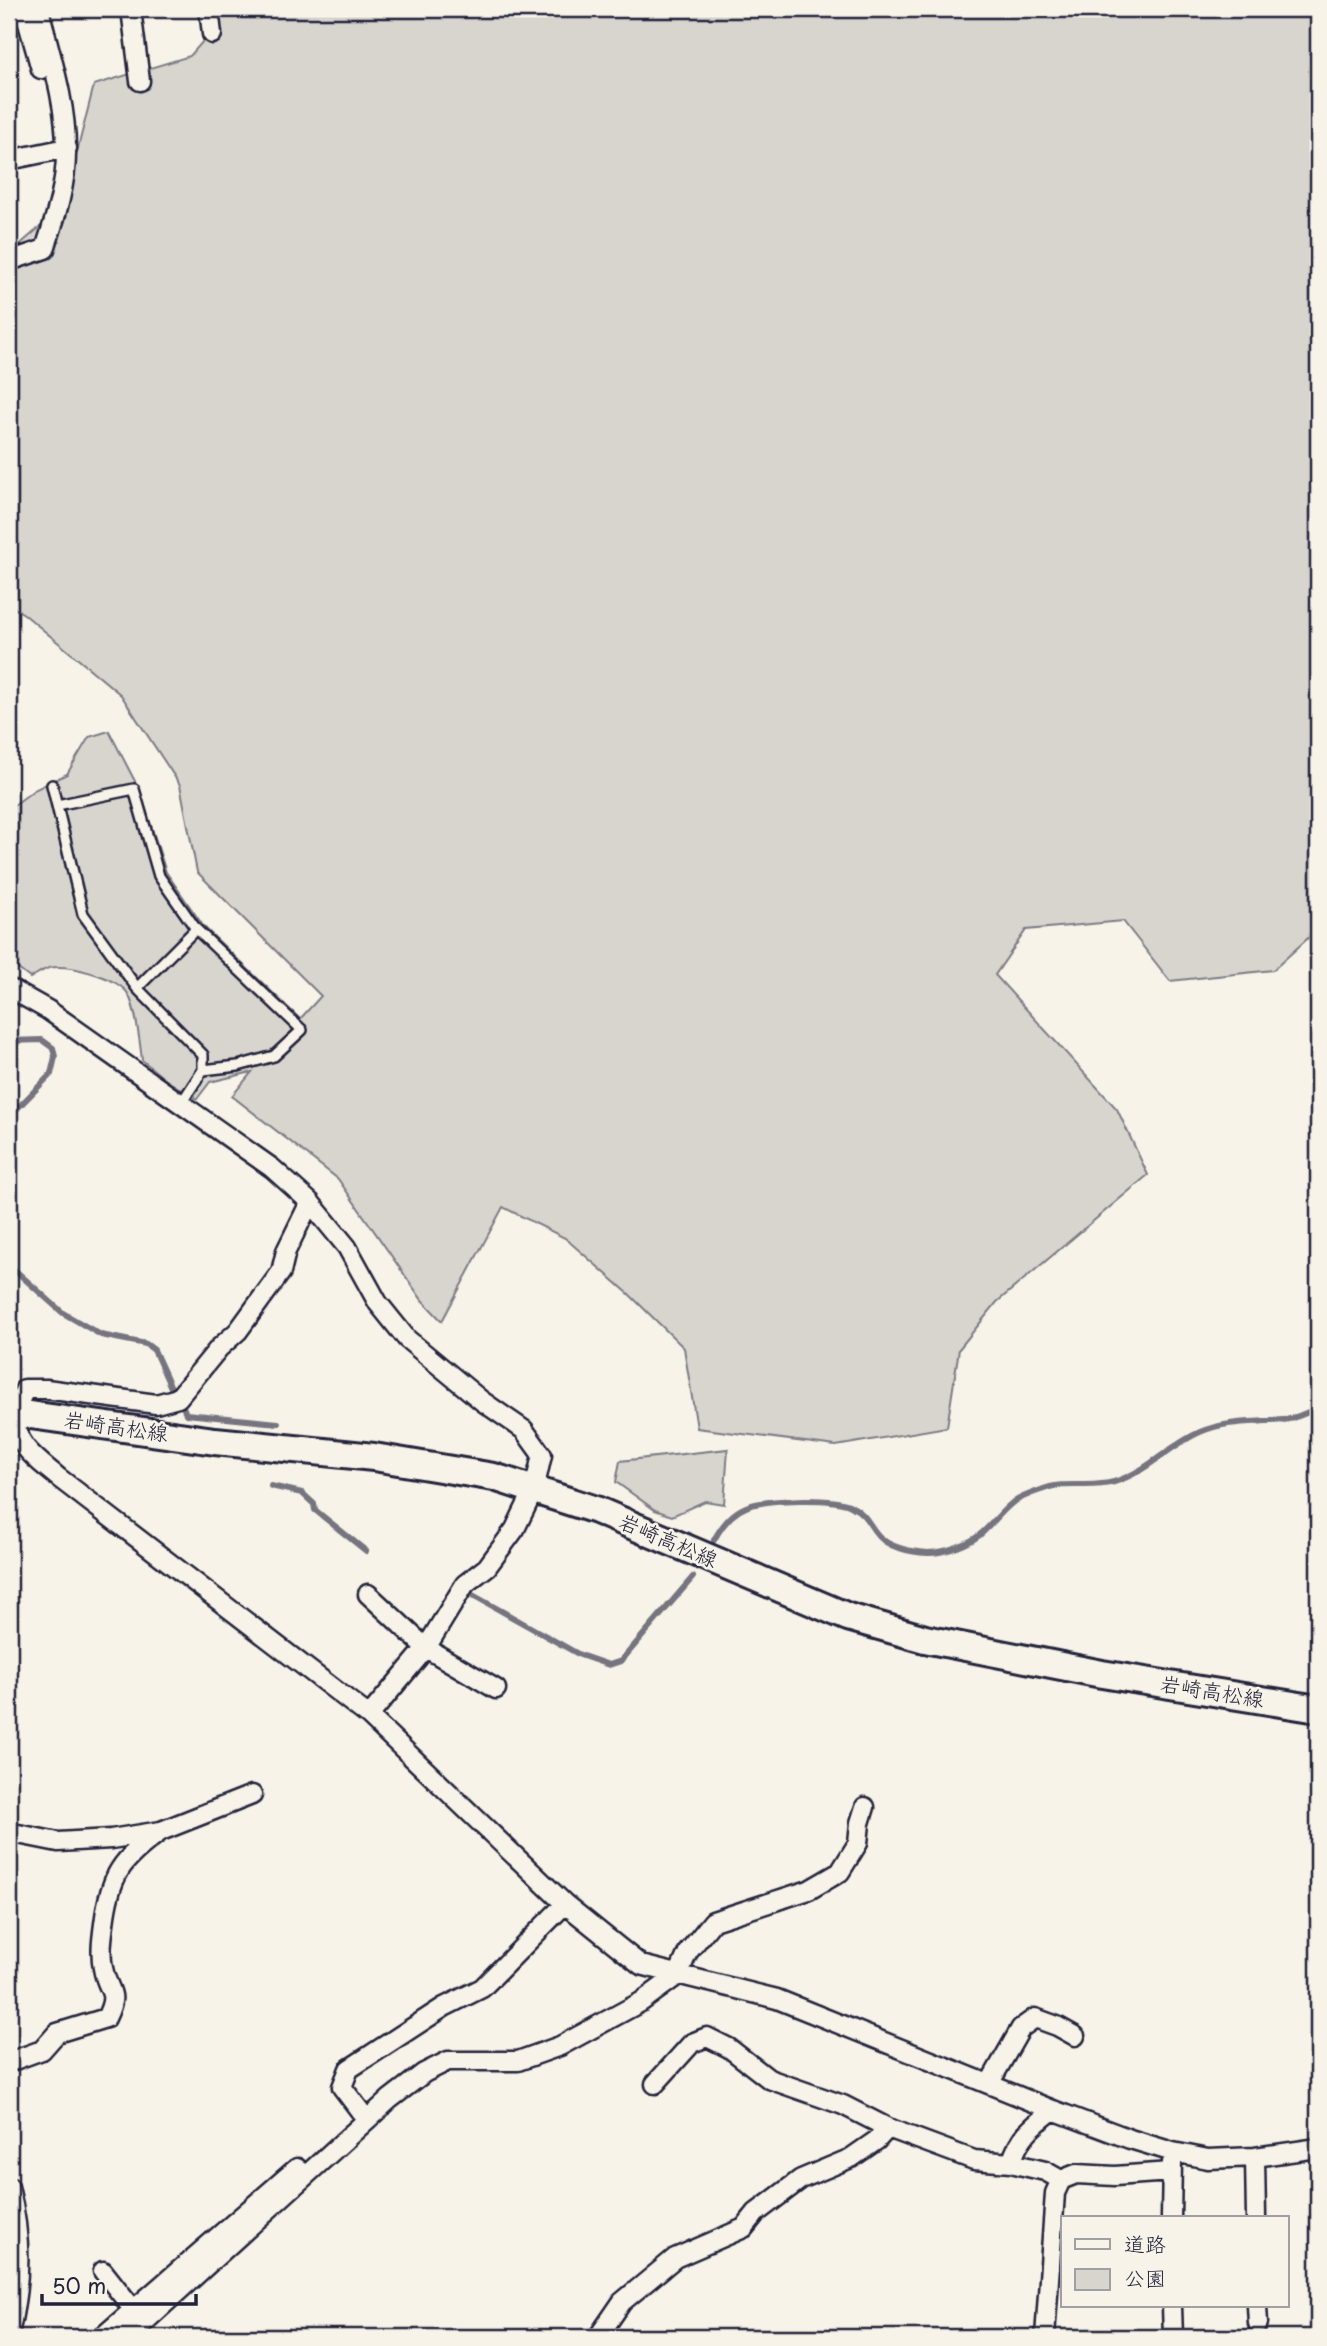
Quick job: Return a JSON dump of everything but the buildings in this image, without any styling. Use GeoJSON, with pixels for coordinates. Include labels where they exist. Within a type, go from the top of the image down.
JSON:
{"type":"FeatureCollection","features":[{"type":"Feature","properties":{"kind":"main road","name":"岩崎高松線"},"geometry":{"type":"LineString","coordinates":[[12,1413],[215,1441],[374,1457],[494,1477],[596,1510],[848,1617],[925,1639],[1102,1674],[1318,1709]]}},
{"type":"Feature","properties":{"kind":"street"},"geometry":{"type":"LineString","coordinates":[[24,9],[44,79],[60,98]]}},
{"type":"Feature","properties":{"kind":"street"},"geometry":{"type":"LineString","coordinates":[[9,261],[45,249],[61,200],[66,148],[60,98],[39,9]]}},
{"type":"Feature","properties":{"kind":"street"},"geometry":{"type":"LineString","coordinates":[[131,9],[140,80]]}},
{"type":"Feature","properties":{"kind":"street"},"geometry":{"type":"LineString","coordinates":[[209,9],[212,34]]}},
{"type":"Feature","properties":{"kind":"street"},"geometry":{"type":"LineString","coordinates":[[9,160],[66,148]]}},
{"type":"Feature","properties":{"kind":"street"},"geometry":{"type":"LineString","coordinates":[[9,988],[48,1010],[272,1168],[310,1202],[347,1247],[378,1303],[407,1339],[482,1401],[524,1430],[542,1455],[534,1490],[515,1530],[487,1567],[465,1584],[426,1648],[369,1716]]}},
{"type":"Feature","properties":{"kind":"street"},"geometry":{"type":"LineString","coordinates":[[310,1202],[286,1251],[281,1272],[238,1331],[219,1348],[178,1398],[156,1404],[46,1388],[25,1389],[12,1413],[24,1448],[369,1716],[565,1904],[641,1965],[777,1999],[1053,2110],[1173,2152],[1208,2159],[1255,2157],[1318,2148]]}},
{"type":"Feature","properties":{"kind":"street"},"geometry":{"type":"LineString","coordinates":[[368,1594],[426,1648],[496,1689]]}},
{"type":"Feature","properties":{"kind":"street"},"geometry":{"type":"LineString","coordinates":[[9,1835],[18,1834],[58,1842],[111,1839],[162,1831],[252,1795]]}},
{"type":"Feature","properties":{"kind":"street"},"geometry":{"type":"LineString","coordinates":[[128,2337],[367,2120],[424,2073],[448,2060],[518,2061],[560,2046],[641,2003],[678,1975],[688,1952],[713,1921],[809,1890],[840,1872],[858,1843],[859,1823],[865,1807]]}},
{"type":"Feature","properties":{"kind":"street"},"geometry":{"type":"LineString","coordinates":[[9,2062],[42,2050],[57,2033],[106,2018],[113,2004],[113,1992],[104,1976],[100,1954],[107,1896],[124,1862],[162,1831]]}},
{"type":"Feature","properties":{"kind":"street"},"geometry":{"type":"LineString","coordinates":[[367,2120],[342,2087],[349,2069],[444,2007],[482,1987],[565,1904]]}},
{"type":"Feature","properties":{"kind":"street"},"geometry":{"type":"LineString","coordinates":[[989,2084],[1021,2028],[1035,2018],[1075,2036]]}},
{"type":"Feature","properties":{"kind":"street"},"geometry":{"type":"LineString","coordinates":[[655,2084],[692,2043],[707,2037],[729,2048],[769,2079],[843,2105],[888,2128],[974,2160],[1045,2171],[1062,2180]]}},
{"type":"Feature","properties":{"kind":"street"},"geometry":{"type":"LineString","coordinates":[[1011,2164],[1027,2130],[1053,2110]]}},
{"type":"Feature","properties":{"kind":"street"},"geometry":{"type":"LineString","coordinates":[[598,2337],[622,2302],[676,2258],[744,2228],[756,2213],[801,2179],[851,2158],[877,2140],[888,2128]]}},
{"type":"Feature","properties":{"kind":"street"},"geometry":{"type":"LineString","coordinates":[[1171,2216],[1170,2172],[1173,2152]]}},
{"type":"Feature","properties":{"kind":"street"},"geometry":{"type":"LineString","coordinates":[[102,2337],[312,2154],[319,2163]]}},
{"type":"Feature","properties":{"kind":"street"},"geometry":{"type":"LineString","coordinates":[[1255,2157],[1256,2216]]}},
{"type":"Feature","properties":{"kind":"street"},"geometry":{"type":"LineString","coordinates":[[1045,2337],[1055,2193],[1062,2180],[1076,2174],[1115,2176],[1170,2172]]}},
{"type":"Feature","properties":{"kind":"street"},"geometry":{"type":"LineString","coordinates":[[9,2187],[20,2263],[9,2334]]}},
{"type":"Feature","properties":{"kind":"street"},"geometry":{"type":"LineString","coordinates":[[103,2271],[133,2309]]}},
{"type":"Feature","properties":{"kind":"street"},"geometry":{"type":"LineString","coordinates":[[1172,2308],[1172,2337]]}},
{"type":"Feature","properties":{"kind":"lane"},"geometry":{"type":"LineString","coordinates":[[52,785],[83,914],[137,988],[202,1055],[203,1070],[180,1105]]}},
{"type":"Feature","properties":{"kind":"lane"},"geometry":{"type":"LineString","coordinates":[[57,805],[134,789],[159,877],[196,929],[302,1030],[274,1056],[238,1066],[203,1070]]}},
{"type":"Feature","properties":{"kind":"lane"},"geometry":{"type":"LineString","coordinates":[[137,988],[196,929]]}},
{"type":"Feature","properties":{"kind":"green space"},"geometry":{"type":"Polygon","coordinates":[[[221,9],[1318,9],[1318,929],[1273,970],[1170,981],[1123,921],[1026,930],[995,975],[1117,1109],[1148,1175],[997,1302],[959,1349],[947,1427],[836,1446],[697,1428],[684,1348],[629,1294],[565,1238],[503,1207],[442,1321],[422,1300],[338,1179],[232,1096],[252,1072],[210,1082],[197,1099],[166,1080],[142,1060],[137,1024],[126,991],[100,976],[67,968],[49,968],[30,978],[9,962],[9,809],[34,790],[67,774],[89,737],[109,731],[140,791],[166,872],[204,927],[300,1019],[321,996],[197,872],[180,785],[121,695],[24,614],[9,605],[9,254],[63,207],[94,85],[190,56],[220,22],[221,9]]]}},
{"type":"Feature","properties":{"kind":"green space"},"geometry":{"type":"Polygon","coordinates":[[[728,1449],[724,1504],[705,1501],[672,1516],[655,1510],[616,1482],[620,1461],[728,1449]]]}},
{"type":"Feature","properties":{"kind":"waterway"},"geometry":{"type":"LineString","coordinates":[[9,1041],[42,1040],[53,1048],[55,1057],[51,1074],[9,1117]]}},
{"type":"Feature","properties":{"kind":"waterway"},"geometry":{"type":"LineString","coordinates":[[9,1265],[63,1313],[101,1335],[146,1344],[154,1350],[173,1392]]}},
{"type":"Feature","properties":{"kind":"waterway"},"geometry":{"type":"LineString","coordinates":[[182,1404],[186,1414],[278,1423]]}},
{"type":"Feature","properties":{"kind":"waterway"},"geometry":{"type":"LineString","coordinates":[[714,1540],[727,1521],[746,1507],[768,1502],[815,1500],[851,1506],[862,1514],[878,1536],[893,1546],[923,1553],[949,1550],[977,1537],[1004,1510],[1022,1497],[1050,1487],[1114,1482],[1138,1472],[1178,1444],[1211,1428],[1287,1419],[1318,1408]]}},
{"type":"Feature","properties":{"kind":"waterway"},"geometry":{"type":"LineString","coordinates":[[271,1486],[302,1493],[314,1504],[315,1510],[366,1551]]}},
{"type":"Feature","properties":{"kind":"waterway"},"geometry":{"type":"LineString","coordinates":[[471,1594],[580,1655],[609,1665],[621,1661],[693,1577]]}}]}
